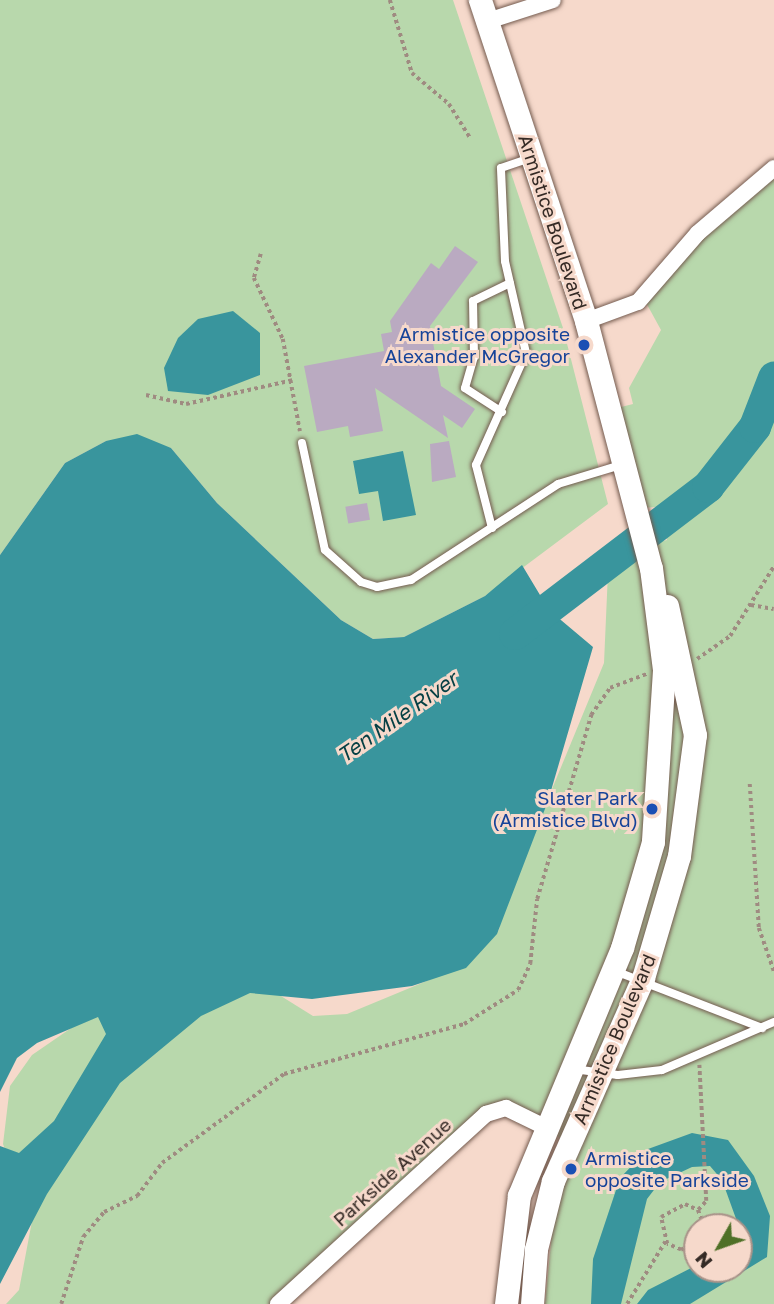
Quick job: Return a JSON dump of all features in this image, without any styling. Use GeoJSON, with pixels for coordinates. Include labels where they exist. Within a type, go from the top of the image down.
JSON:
{"type":"FeatureCollection","features":[{"type":"Feature","properties":{"kind":"main road","name":"Armistice Boulevard"},"geometry":{"type":"LineString","coordinates":[[484,10],[586,321],[651,568],[673,667],[695,736],[692,775],[672,889],[643,978],[553,1181],[536,1249],[532,1304]]}},
{"type":"Feature","properties":{"kind":"main road","name":"Armistice Boulevard"},"geometry":{"type":"LineString","coordinates":[[506,1304],[513,1220],[545,1127],[612,971],[653,842],[673,667]]}},
{"type":"Feature","properties":{"kind":"street"},"geometry":{"type":"LineString","coordinates":[[484,10],[553,0]]}},
{"type":"Feature","properties":{"kind":"street"},"geometry":{"type":"LineString","coordinates":[[586,321],[638,302],[698,233],[774,168]]}},
{"type":"Feature","properties":{"kind":"street","name":"Parkside Avenue"},"geometry":{"type":"LineString","coordinates":[[278,1304],[486,1114],[506,1108],[545,1127]]}},
{"type":"Feature","properties":{"kind":"lane"},"geometry":{"type":"LineString","coordinates":[[492,528],[476,465],[502,412],[526,353],[510,283],[501,168],[532,157]]}},
{"type":"Feature","properties":{"kind":"lane"},"geometry":{"type":"LineString","coordinates":[[502,412],[465,388],[474,357],[473,301],[510,283]]}},
{"type":"Feature","properties":{"kind":"lane"},"geometry":{"type":"LineString","coordinates":[[302,443],[320,541],[361,582],[392,587],[411,580],[558,484],[624,465]]}},
{"type":"Feature","properties":{"kind":"lane"},"geometry":{"type":"LineString","coordinates":[[612,971],[643,978],[762,1028]]}},
{"type":"Feature","properties":{"kind":"lane"},"geometry":{"type":"LineString","coordinates":[[571,1069],[602,1074],[662,1070],[774,1023]]}},
{"type":"Feature","properties":{"kind":"path"},"geometry":{"type":"LineString","coordinates":[[390,0],[412,73],[449,104],[471,138]]}},
{"type":"Feature","properties":{"kind":"path"},"geometry":{"type":"LineString","coordinates":[[261,254],[254,278],[283,339],[293,380],[302,443]]}},
{"type":"Feature","properties":{"kind":"path"},"geometry":{"type":"LineString","coordinates":[[146,395],[186,404],[293,380]]}},
{"type":"Feature","properties":{"kind":"path"},"geometry":{"type":"LineString","coordinates":[[61,1304],[83,1237],[104,1212],[137,1196],[162,1163],[284,1074],[464,1024],[518,990],[530,964],[537,899],[591,715],[610,688],[673,667],[721,645],[751,605],[774,566]]}},
{"type":"Feature","properties":{"kind":"path"},"geometry":{"type":"LineString","coordinates":[[751,605],[774,609]]}},
{"type":"Feature","properties":{"kind":"path"},"geometry":{"type":"LineString","coordinates":[[750,783],[759,928],[774,971]]}},
{"type":"Feature","properties":{"kind":"path"},"geometry":{"type":"LineString","coordinates":[[698,1210],[706,1201],[700,1070]]}},
{"type":"Feature","properties":{"kind":"path"},"geometry":{"type":"LineString","coordinates":[[683,1249],[665,1242],[659,1224],[665,1211],[685,1204],[699,1213]]}},
{"type":"Feature","properties":{"kind":"path"},"geometry":{"type":"LineString","coordinates":[[627,1304],[665,1242]]}},
{"type":"Feature","properties":{"kind":"green space"},"geometry":{"type":"Polygon","coordinates":[[[0,0],[453,0],[563,328],[608,504],[485,596],[404,637],[373,639],[341,620],[217,503],[171,448],[106,441],[65,463],[0,555],[0,0]]]}},
{"type":"Feature","properties":{"kind":"green space"},"geometry":{"type":"Polygon","coordinates":[[[774,167],[774,1304],[545,1304],[555,1202],[575,1152],[544,1124],[497,1110],[279,1304],[6,1304],[19,1290],[32,1221],[3,1144],[10,1086],[32,1055],[93,1013],[249,976],[313,1016],[347,1014],[458,968],[499,930],[511,862],[545,806],[604,663],[608,572],[626,550],[667,540],[658,507],[638,508],[613,409],[633,404],[629,388],[661,330],[644,299],[774,167]]]}},
{"type":"Feature","properties":{"kind":"water"},"geometry":{"type":"Polygon","coordinates":[[[233,311],[260,333],[260,375],[208,395],[168,391],[164,368],[178,338],[198,319],[233,311]]]}},
{"type":"Feature","properties":{"kind":"water"},"geometry":{"type":"Polygon","coordinates":[[[137,434],[171,448],[217,503],[341,620],[373,639],[404,637],[485,596],[522,565],[549,610],[593,647],[548,801],[497,934],[466,968],[412,986],[312,999],[250,993],[201,1016],[120,1083],[47,1194],[0,1284],[0,1146],[19,1153],[54,1121],[106,1034],[98,1017],[37,1043],[17,1058],[0,1092],[0,555],[65,463],[106,441],[137,434]]]}},
{"type":"Feature","properties":{"kind":"water"},"geometry":{"type":"Polygon","coordinates":[[[403,451],[416,515],[383,521],[378,491],[359,494],[353,461],[403,451]]]}},
{"type":"Feature","properties":{"kind":"water"},"geometry":{"type":"Polygon","coordinates":[[[692,1133],[728,1140],[754,1176],[770,1216],[767,1257],[753,1266],[753,1213],[734,1213],[722,1180],[710,1166],[692,1167],[660,1182],[647,1199],[621,1304],[591,1304],[593,1259],[620,1178],[648,1149],[692,1133]]]}},
{"type":"Feature","properties":{"kind":"water"},"geometry":{"type":"Polygon","coordinates":[[[683,1272],[683,1283],[724,1283],[690,1304],[637,1304],[648,1290],[683,1272]]]}},
{"type":"Feature","properties":{"kind":"building"},"geometry":{"type":"Polygon","coordinates":[[[455,246],[478,262],[430,326],[441,386],[475,409],[462,428],[443,415],[448,438],[375,388],[383,431],[350,437],[348,426],[317,432],[304,366],[384,351],[381,334],[392,332],[390,321],[431,263],[439,269],[455,246]]]}},
{"type":"Feature","properties":{"kind":"building"},"geometry":{"type":"Polygon","coordinates":[[[449,441],[456,477],[432,482],[430,444],[449,441]]]}},
{"type":"Feature","properties":{"kind":"building"},"geometry":{"type":"Polygon","coordinates":[[[367,503],[370,520],[348,524],[345,507],[367,503]]]}},
{"type":"Feature","properties":{"kind":"waterway","name":"Ten Mile River"},"geometry":{"type":"LineString","coordinates":[[515,634],[708,487],[755,427],[774,378]]}},
{"type":"Feature","properties":{"kind":"place","name":"Armistice opposite Alexander McGregor"},"geometry":{"type":"Point","coordinates":[584,345]}},
{"type":"Feature","properties":{"kind":"place","name":"Slater Park (Armistice Blvd)"},"geometry":{"type":"Point","coordinates":[652,809]}},
{"type":"Feature","properties":{"kind":"place","name":"Armistice opposite Parkside"},"geometry":{"type":"Point","coordinates":[571,1169]}}]}
